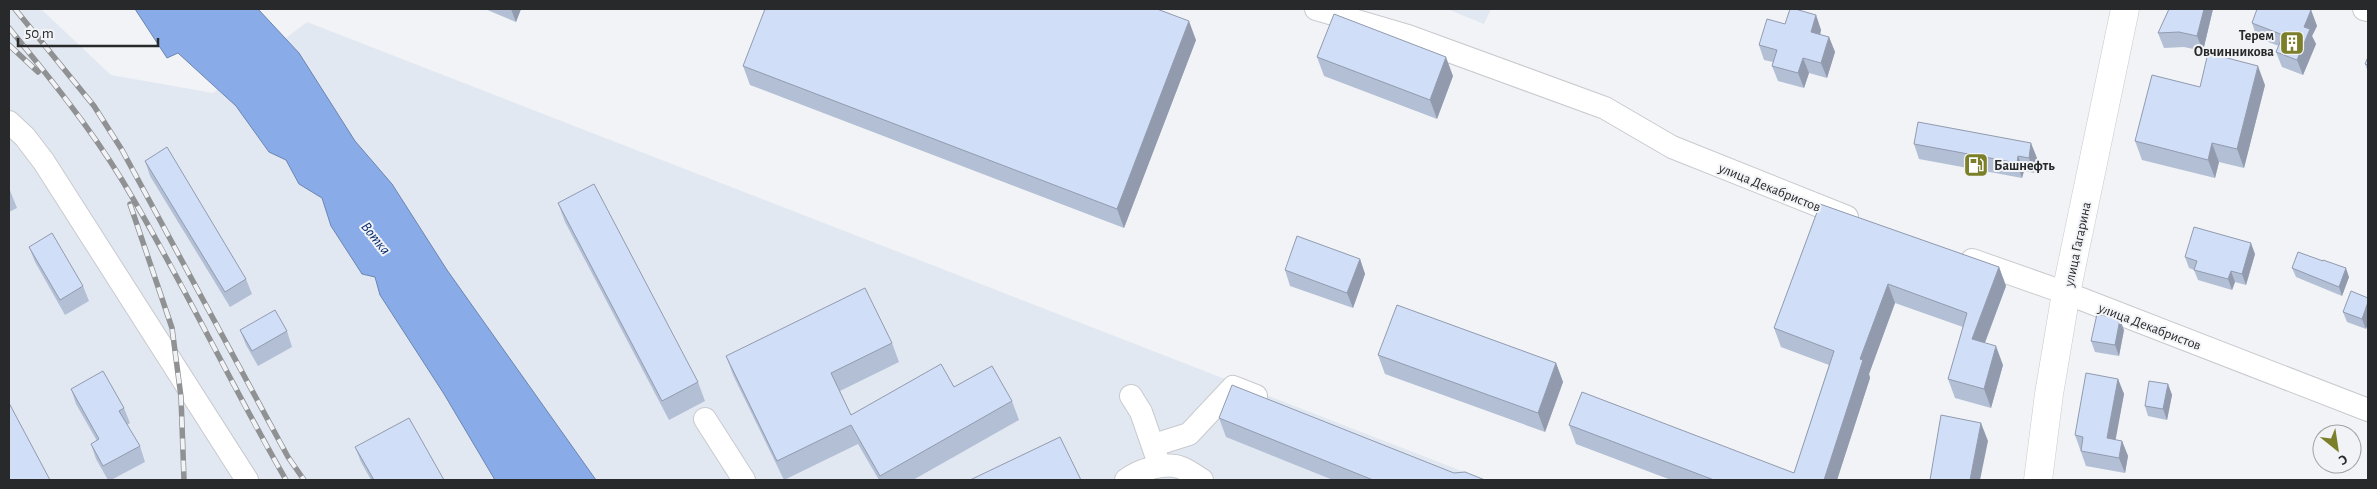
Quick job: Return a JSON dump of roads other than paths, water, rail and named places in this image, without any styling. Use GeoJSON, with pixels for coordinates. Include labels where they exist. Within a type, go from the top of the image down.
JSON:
{"type":"FeatureCollection","features":[{"type":"Feature","properties":{"kind":"main road","name":"улица Гагарина"},"geometry":{"type":"LineString","coordinates":[[2038,480],[2049,394],[2066,293],[2125,9]]}},
{"type":"Feature","properties":{"kind":"street","name":"улица Декабристов"},"geometry":{"type":"LineString","coordinates":[[1316,9],[1408,36],[1605,108],[1672,147],[1820,207],[1865,223]]}},
{"type":"Feature","properties":{"kind":"street"},"geometry":{"type":"LineString","coordinates":[[2364,9],[2368,10]]}},
{"type":"Feature","properties":{"kind":"street"},"geometry":{"type":"LineString","coordinates":[[9,122],[25,137],[44,162],[247,480]]}},
{"type":"Feature","properties":{"kind":"street","name":"улица Декабристов"},"geometry":{"type":"LineString","coordinates":[[1956,255],[2066,293],[2368,410]]}},
{"type":"Feature","properties":{"kind":"street"},"geometry":{"type":"LineString","coordinates":[[1126,480],[1156,456],[1189,434],[1233,387],[1278,405]]}},
{"type":"Feature","properties":{"kind":"street"},"geometry":{"type":"LineString","coordinates":[[1131,396],[1141,412],[1156,456],[1181,467],[1202,480]]}},
{"type":"Feature","properties":{"kind":"street"},"geometry":{"type":"LineString","coordinates":[[705,419],[744,480]]}},
{"type":"Feature","properties":{"kind":"water","name":"Вотка"},"geometry":{"type":"Polygon","coordinates":[[[135,9],[258,9],[299,53],[355,141],[392,184],[447,270],[596,480],[495,480],[444,394],[380,295],[375,277],[362,274],[331,226],[322,198],[299,184],[286,160],[269,152],[236,106],[178,53],[167,58],[135,9]]]}},
{"type":"Feature","properties":{"kind":"railway"},"geometry":{"type":"LineString","coordinates":[[15,9],[94,106],[122,150],[288,457],[304,480]]}},
{"type":"Feature","properties":{"kind":"railway"},"geometry":{"type":"LineString","coordinates":[[9,28],[54,83],[122,180],[144,217],[286,480]]}},
{"type":"Feature","properties":{"kind":"railway"},"geometry":{"type":"LineString","coordinates":[[9,45],[38,72]]}},
{"type":"Feature","properties":{"kind":"railway"},"geometry":{"type":"LineString","coordinates":[[130,204],[172,328],[181,397],[184,480]]}},
{"type":"Feature","properties":{"kind":"place","name":"Терем Овчинникова"},"geometry":{"type":"Point","coordinates":[2292,43]}},
{"type":"Feature","properties":{"kind":"place","name":"Башнефть"},"geometry":{"type":"Point","coordinates":[1976,165]}}]}
